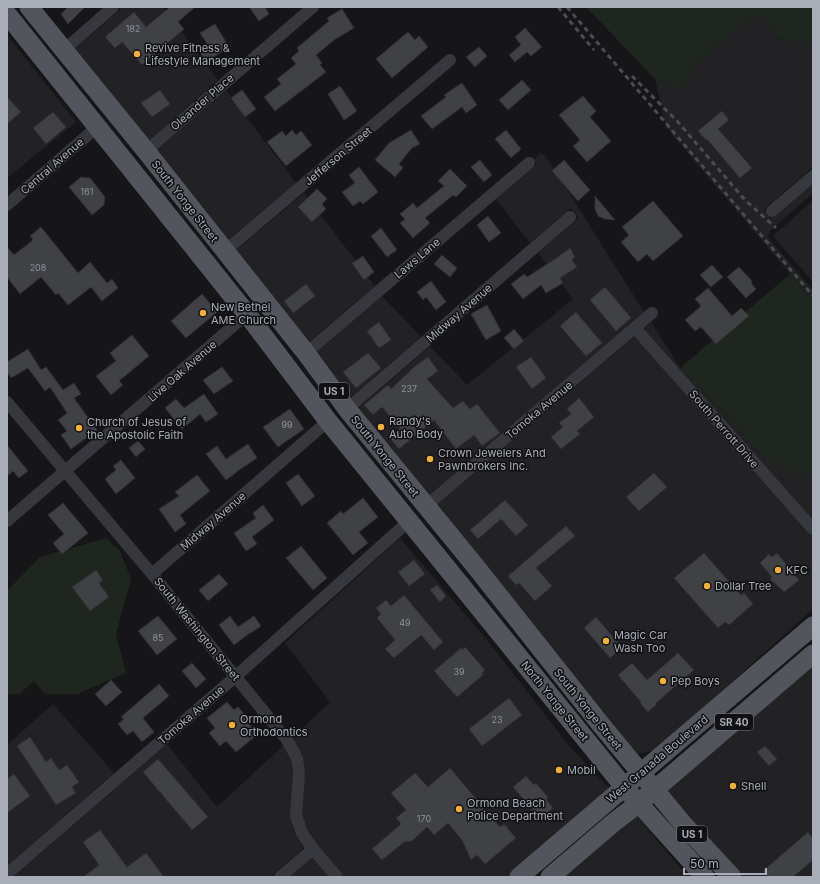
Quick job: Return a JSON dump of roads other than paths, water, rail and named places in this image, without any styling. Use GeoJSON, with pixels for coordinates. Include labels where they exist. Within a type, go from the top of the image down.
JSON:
{"type":"FeatureCollection","features":[{"type":"Feature","properties":{"kind":"main road","name":"South Yonge Street"},"geometry":{"type":"LineString","coordinates":[[29,7],[143,147],[306,353],[347,409],[654,790]]}},
{"type":"Feature","properties":{"kind":"main road","name":"South Yonge Street"},"geometry":{"type":"LineString","coordinates":[[7,14],[247,314],[328,421],[409,521]]}},
{"type":"Feature","properties":{"kind":"main road"},"geometry":{"type":"LineString","coordinates":[[97,127],[116,129],[143,147]]}},
{"type":"Feature","properties":{"kind":"main road"},"geometry":{"type":"LineString","coordinates":[[349,447],[361,450],[406,502],[414,505],[426,506]]}},
{"type":"Feature","properties":{"kind":"main road","name":"North Yonge Street"},"geometry":{"type":"LineString","coordinates":[[409,521],[625,788],[705,877]]}},
{"type":"Feature","properties":{"kind":"main road","name":"West Granada Boulevard"},"geometry":{"type":"LineString","coordinates":[[519,877],[813,626]]}},
{"type":"Feature","properties":{"kind":"main road","name":"West Granada Boulevard"},"geometry":{"type":"LineString","coordinates":[[550,877],[813,654]]}},
{"type":"Feature","properties":{"kind":"main road","name":"US 1"},"geometry":{"type":"LineString","coordinates":[[654,790],[732,877]]}},
{"type":"Feature","properties":{"kind":"street"},"geometry":{"type":"LineString","coordinates":[[64,50],[113,7]]}},
{"type":"Feature","properties":{"kind":"street","name":"Oleander Place"},"geometry":{"type":"LineString","coordinates":[[143,147],[313,7]]}},
{"type":"Feature","properties":{"kind":"street","name":"Jefferson Street"},"geometry":{"type":"LineString","coordinates":[[225,252],[450,60]]}},
{"type":"Feature","properties":{"kind":"street","name":"Central Avenue"},"geometry":{"type":"LineString","coordinates":[[7,205],[97,127]]}},
{"type":"Feature","properties":{"kind":"street","name":"Laws Lane"},"geometry":{"type":"LineString","coordinates":[[306,353],[529,163]]}},
{"type":"Feature","properties":{"kind":"street"},"geometry":{"type":"LineString","coordinates":[[772,211],[813,176]]}},
{"type":"Feature","properties":{"kind":"street","name":"Midway Avenue"},"geometry":{"type":"LineString","coordinates":[[347,409],[570,216]]}},
{"type":"Feature","properties":{"kind":"street","name":"Tomoka Avenue"},"geometry":{"type":"LineString","coordinates":[[426,506],[652,313]]}},
{"type":"Feature","properties":{"kind":"street","name":"Live Oak Avenue"},"geometry":{"type":"LineString","coordinates":[[7,521],[247,314]]}},
{"type":"Feature","properties":{"kind":"street","name":"South Perrott Drive"},"geometry":{"type":"LineString","coordinates":[[635,328],[813,529]]}},
{"type":"Feature","properties":{"kind":"street","name":"South Washington Street"},"geometry":{"type":"LineString","coordinates":[[7,402],[152,574],[287,740],[297,758],[299,773],[296,815],[302,833],[313,849],[337,877]]}},
{"type":"Feature","properties":{"kind":"street","name":"Midway Avenue"},"geometry":{"type":"LineString","coordinates":[[152,574],[328,421]]}},
{"type":"Feature","properties":{"kind":"street","name":"Tomoka Avenue"},"geometry":{"type":"LineString","coordinates":[[7,874],[235,677],[409,521]]}},
{"type":"Feature","properties":{"kind":"street"},"geometry":{"type":"LineString","coordinates":[[280,877],[313,849]]}},
{"type":"Feature","properties":{"kind":"railway"},"geometry":{"type":"LineString","coordinates":[[558,7],[594,50]]}},
{"type":"Feature","properties":{"kind":"railway"},"geometry":{"type":"LineString","coordinates":[[567,7],[813,296]]}},
{"type":"Feature","properties":{"kind":"railway"},"geometry":{"type":"LineString","coordinates":[[632,76],[677,121],[745,200],[776,228]]}},
{"type":"Feature","properties":{"kind":"place","name":"Revive Fitness & Lifestyle Management"},"geometry":{"type":"Point","coordinates":[137,54]}},
{"type":"Feature","properties":{"kind":"place","name":"New Bethel AME Church"},"geometry":{"type":"Point","coordinates":[203,313]}},
{"type":"Feature","properties":{"kind":"place","name":"Randy's Auto Body"},"geometry":{"type":"Point","coordinates":[381,427]}},
{"type":"Feature","properties":{"kind":"place","name":"Church of Jesus of the Apostolic Faith"},"geometry":{"type":"Point","coordinates":[79,428]}},
{"type":"Feature","properties":{"kind":"place","name":"Crown Jewelers And Pawnbrokers Inc."},"geometry":{"type":"Point","coordinates":[430,459]}},
{"type":"Feature","properties":{"kind":"place","name":"KFC"},"geometry":{"type":"Point","coordinates":[778,570]}},
{"type":"Feature","properties":{"kind":"place","name":"Dollar Tree"},"geometry":{"type":"Point","coordinates":[707,586]}},
{"type":"Feature","properties":{"kind":"place","name":"Magic Car Wash Too"},"geometry":{"type":"Point","coordinates":[606,641]}},
{"type":"Feature","properties":{"kind":"place","name":"Pep Boys"},"geometry":{"type":"Point","coordinates":[663,681]}},
{"type":"Feature","properties":{"kind":"place","name":"Ormond Orthodontics"},"geometry":{"type":"Point","coordinates":[232,725]}},
{"type":"Feature","properties":{"kind":"place","name":"Mobil"},"geometry":{"type":"Point","coordinates":[559,770]}},
{"type":"Feature","properties":{"kind":"place","name":"Shell"},"geometry":{"type":"Point","coordinates":[733,786]}},
{"type":"Feature","properties":{"kind":"place","name":"Ormond Beach Police Department"},"geometry":{"type":"Point","coordinates":[459,809]}}]}
